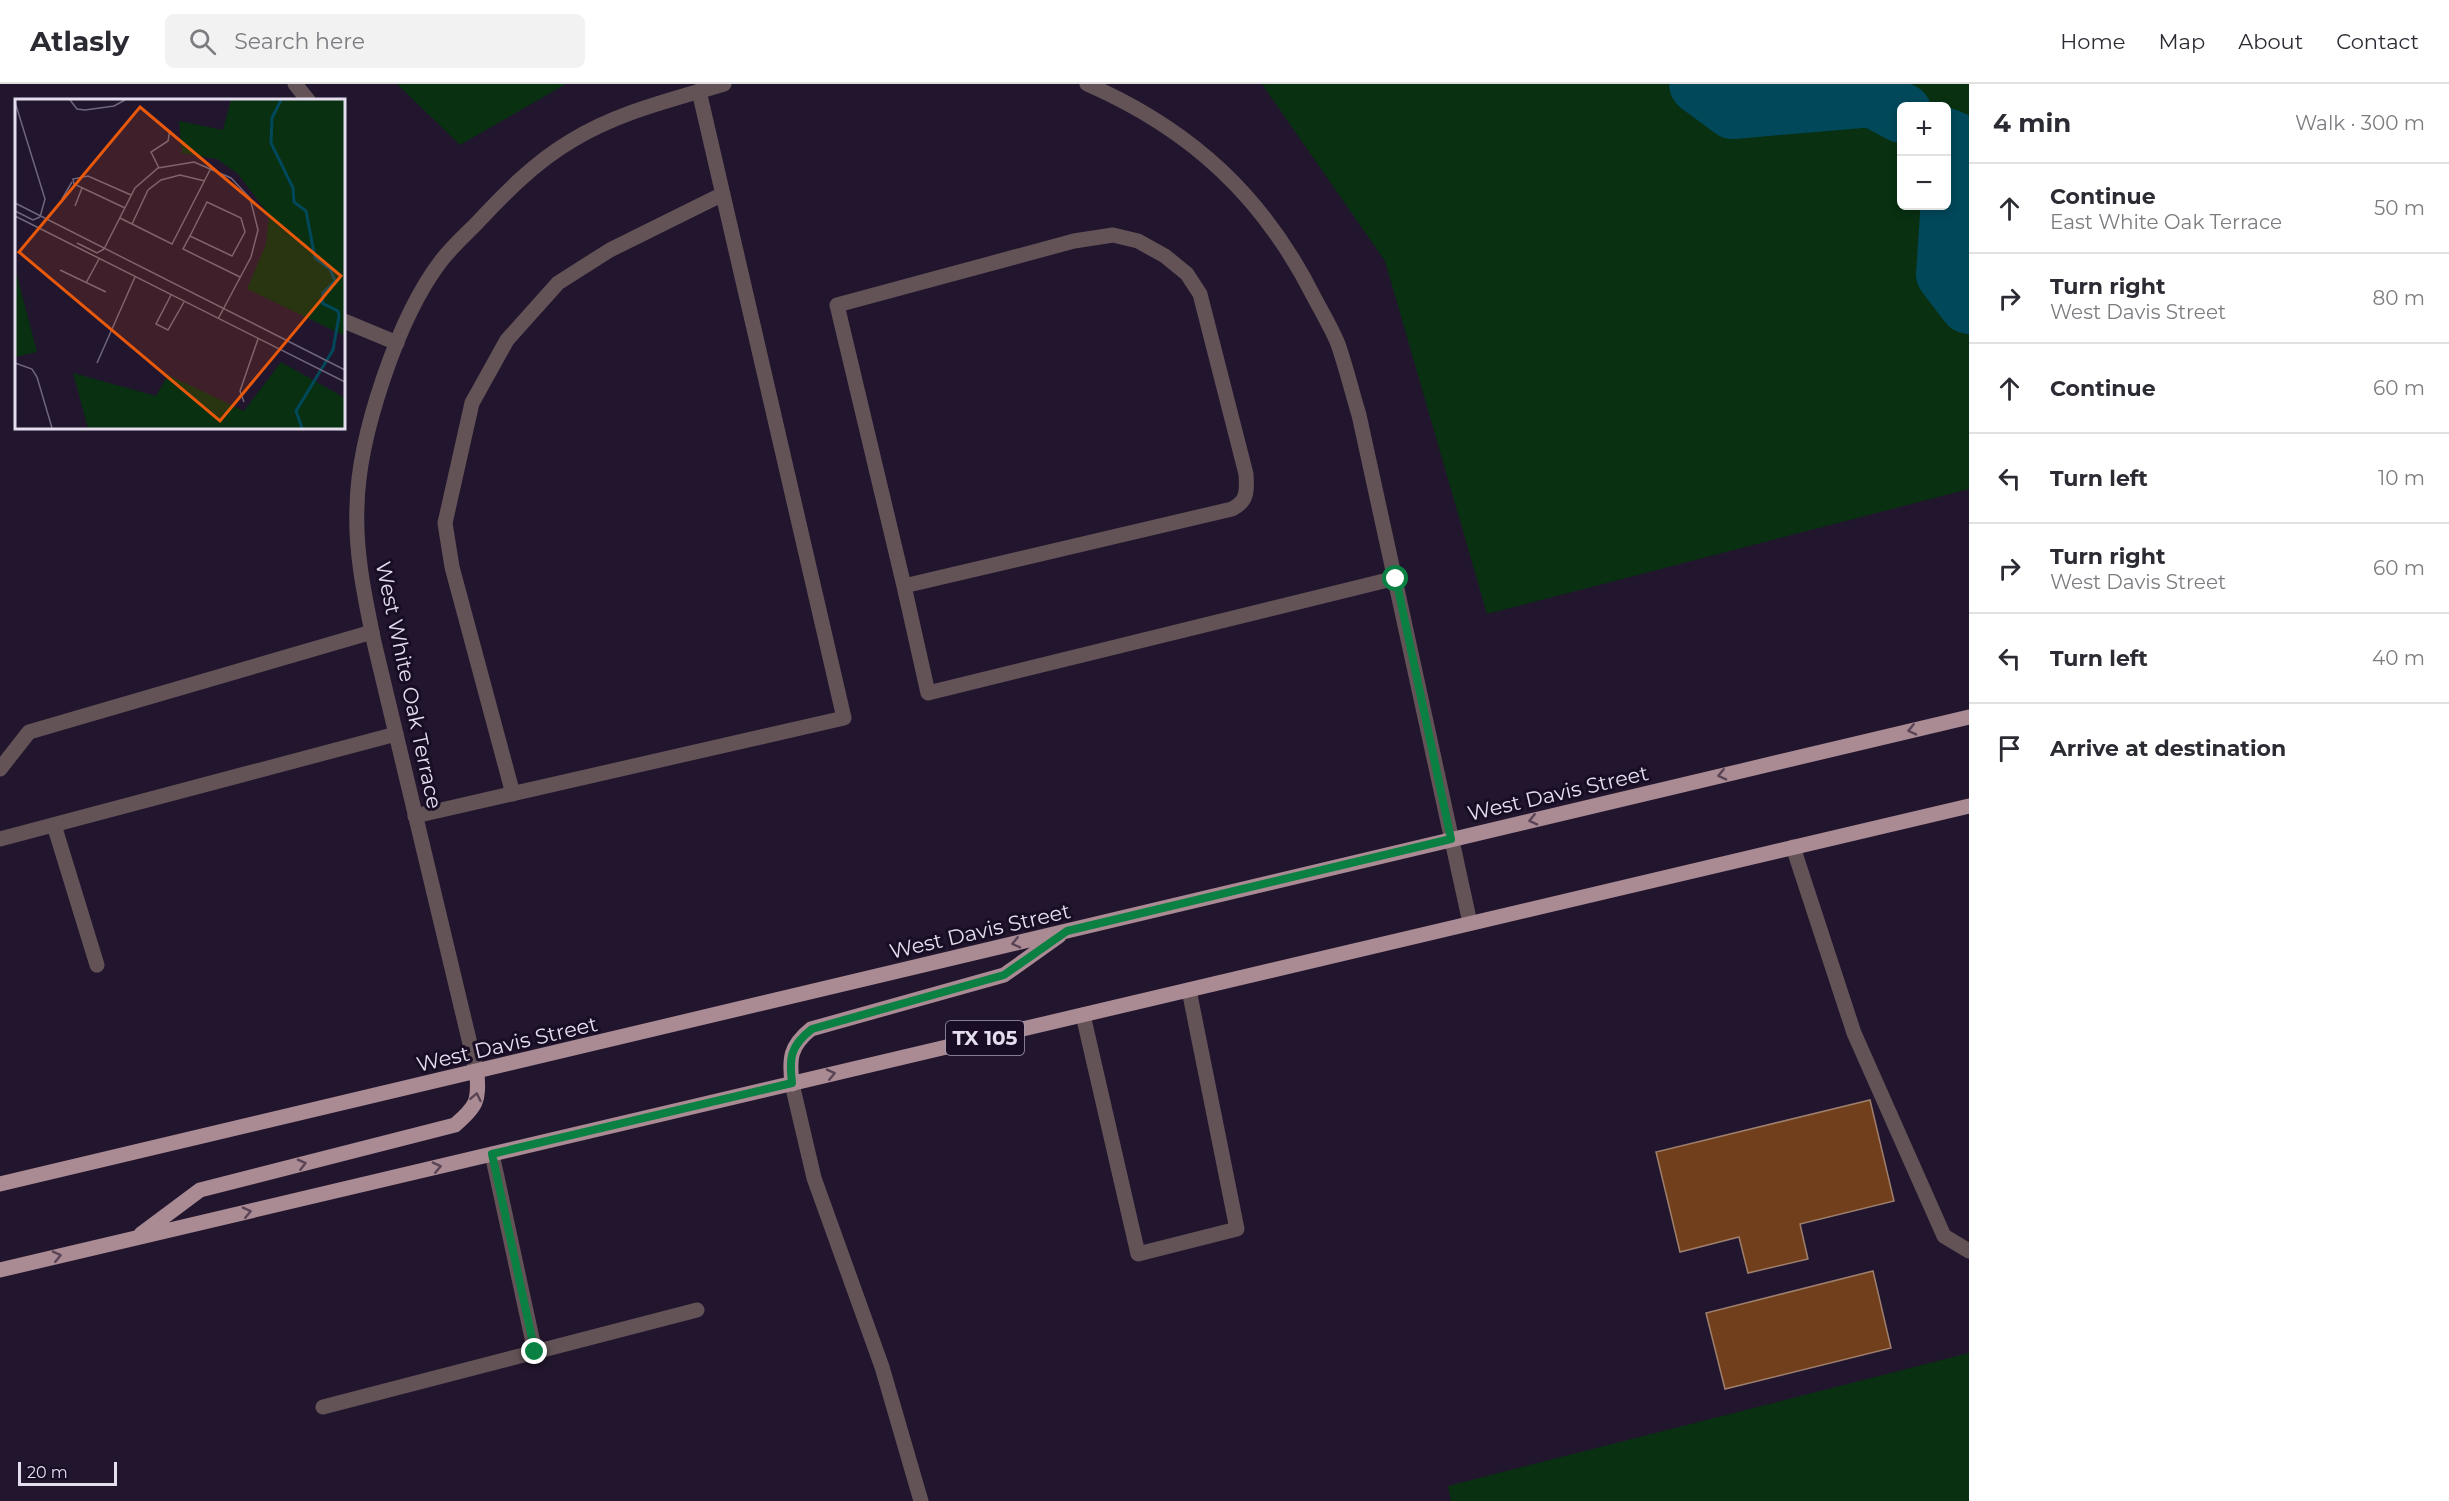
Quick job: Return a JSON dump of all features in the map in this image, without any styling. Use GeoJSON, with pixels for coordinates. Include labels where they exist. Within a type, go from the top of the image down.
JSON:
{"type":"FeatureCollection","features":[{"type":"Feature","properties":{"kind":"main road","name":"West Davis Street"},"geometry":{"type":"LineString","coordinates":[[0,1184],[477,1073],[1969,717]]}},
{"type":"Feature","properties":{"kind":"main road","name":"TX 105"},"geometry":{"type":"LineString","coordinates":[[0,1269],[1969,806]]}},
{"type":"Feature","properties":{"kind":"main road"},"geometry":{"type":"LineString","coordinates":[[792,1083],[790,1052],[799,1039],[812,1029],[1004,975],[1067,931]]}},
{"type":"Feature","properties":{"kind":"main road"},"geometry":{"type":"LineString","coordinates":[[136,1238],[200,1190],[455,1125],[473,1110],[479,1096],[477,1073]]}},
{"type":"Feature","properties":{"kind":"street"},"geometry":{"type":"LineString","coordinates":[[295,84],[307,99]]}},
{"type":"Feature","properties":{"kind":"street","name":"West White Oak Terrace"},"geometry":{"type":"LineString","coordinates":[[477,1073],[415,816],[360,573],[356,508],[359,470],[369,425],[397,343],[441,261],[523,175],[571,141],[634,110],[724,84]]}},
{"type":"Feature","properties":{"kind":"street"},"geometry":{"type":"LineString","coordinates":[[1087,84],[1122,99],[1185,138],[1241,189],[1270,222],[1301,271],[1338,343],[1359,415],[1470,924]]}},
{"type":"Feature","properties":{"kind":"street"},"geometry":{"type":"LineString","coordinates":[[415,816],[844,718],[699,91]]}},
{"type":"Feature","properties":{"kind":"street"},"geometry":{"type":"LineString","coordinates":[[513,794],[452,567],[445,524],[472,403],[507,340],[558,283],[610,250],[723,194]]}},
{"type":"Feature","properties":{"kind":"street"},"geometry":{"type":"LineString","coordinates":[[904,586],[1232,509],[1242,504],[1247,493],[1246,474],[1200,294],[1187,274],[1165,256],[1138,241],[1113,235],[1074,241],[837,305],[928,693],[1396,579]]}},
{"type":"Feature","properties":{"kind":"street"},"geometry":{"type":"LineString","coordinates":[[345,321],[397,343]]}},
{"type":"Feature","properties":{"kind":"street"},"geometry":{"type":"LineString","coordinates":[[0,769],[29,732],[372,632]]}},
{"type":"Feature","properties":{"kind":"street"},"geometry":{"type":"LineString","coordinates":[[0,839],[396,734]]}},
{"type":"Feature","properties":{"kind":"street"},"geometry":{"type":"LineString","coordinates":[[54,825],[97,965]]}},
{"type":"Feature","properties":{"kind":"street"},"geometry":{"type":"LineString","coordinates":[[1793,847],[1854,1033],[1944,1236],[1969,1251]]}},
{"type":"Feature","properties":{"kind":"street"},"geometry":{"type":"LineString","coordinates":[[1083,1015],[1138,1254],[1237,1229],[1190,990]]}},
{"type":"Feature","properties":{"kind":"street"},"geometry":{"type":"LineString","coordinates":[[792,1083],[814,1178],[882,1367],[921,1501]]}},
{"type":"Feature","properties":{"kind":"street"},"geometry":{"type":"LineString","coordinates":[[492,1154],[535,1352]]}},
{"type":"Feature","properties":{"kind":"street"},"geometry":{"type":"LineString","coordinates":[[323,1407],[697,1310]]}},
{"type":"Feature","properties":{"kind":"green space"},"geometry":{"type":"Polygon","coordinates":[[[397,84],[566,84],[460,145],[397,84]]]}},
{"type":"Feature","properties":{"kind":"green space"},"geometry":{"type":"Polygon","coordinates":[[[1262,84],[1969,84],[1969,489],[1487,614],[1385,261],[1262,84]]]}},
{"type":"Feature","properties":{"kind":"green space"},"geometry":{"type":"Polygon","coordinates":[[[1969,1353],[1969,1501],[1451,1501],[1448,1486],[1969,1353]]]}},
{"type":"Feature","properties":{"kind":"building"},"geometry":{"type":"Polygon","coordinates":[[[1870,1100],[1894,1201],[1800,1224],[1808,1259],[1748,1273],[1739,1237],[1680,1252],[1656,1152],[1870,1100]]]}},
{"type":"Feature","properties":{"kind":"building"},"geometry":{"type":"Polygon","coordinates":[[[1873,1271],[1891,1348],[1725,1389],[1706,1313],[1873,1271]]]}},
{"type":"Feature","properties":{"kind":"waterway"},"geometry":{"type":"LineString","coordinates":[[1699,84],[1733,109],[1872,97],[1897,110]]}},
{"type":"Feature","properties":{"kind":"waterway"},"geometry":{"type":"LineString","coordinates":[[1951,140],[1955,142],[1946,274],[1969,304]]}},
{"type":"Feature","properties":{"kind":"route"},"geometry":{"type":"LineString","coordinates":[[535,1352],[492,1154],[792,1083],[790,1052],[799,1039],[812,1029],[1004,975],[1067,931],[1451,839],[1396,579]]}}]}
